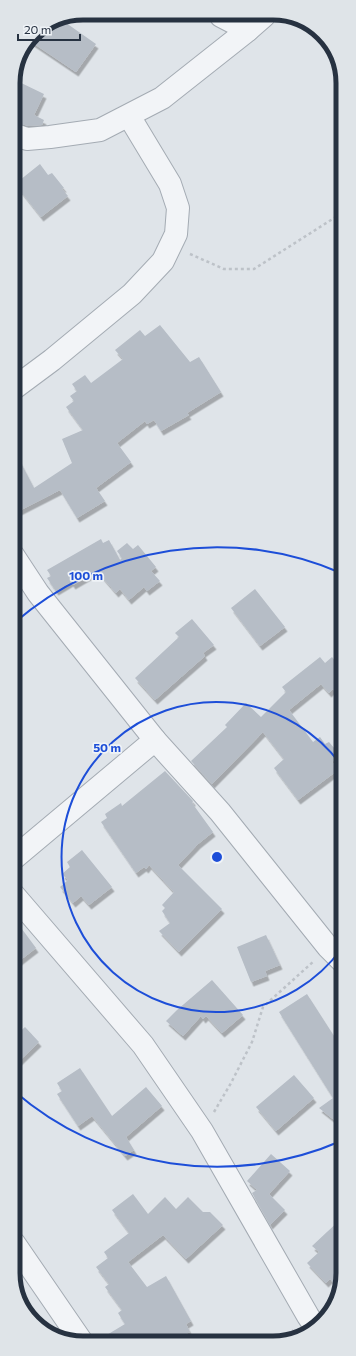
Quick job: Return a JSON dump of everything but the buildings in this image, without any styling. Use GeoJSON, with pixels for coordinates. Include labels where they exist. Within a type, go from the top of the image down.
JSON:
{"type":"FeatureCollection","features":[{"type":"Feature","properties":{"kind":"street"},"geometry":{"type":"LineString","coordinates":[[229,20],[248,30]]}},
{"type":"Feature","properties":{"kind":"street"},"geometry":{"type":"LineString","coordinates":[[20,136],[27,139],[50,138],[100,130],[129,116],[162,98],[259,20]]}},
{"type":"Feature","properties":{"kind":"street"},"geometry":{"type":"LineString","coordinates":[[20,384],[52,360],[132,294],[163,261],[176,234],[178,208],[170,184],[129,116]]}},
{"type":"Feature","properties":{"kind":"street"},"geometry":{"type":"LineString","coordinates":[[20,566],[38,593],[155,740],[220,812],[336,954]]}},
{"type":"Feature","properties":{"kind":"street"},"geometry":{"type":"LineString","coordinates":[[20,854],[155,740]]}},
{"type":"Feature","properties":{"kind":"street"},"geometry":{"type":"LineString","coordinates":[[20,901],[143,1045],[202,1131],[312,1322]]}},
{"type":"Feature","properties":{"kind":"street"},"geometry":{"type":"LineString","coordinates":[[20,1252],[78,1336]]}},
{"type":"Feature","properties":{"kind":"path"},"geometry":{"type":"LineString","coordinates":[[171,245],[224,269],[254,269],[336,217]]}},
{"type":"Feature","properties":{"kind":"path"},"geometry":{"type":"LineString","coordinates":[[202,1131],[231,1083],[252,1042],[263,1007],[336,954]]}}]}
